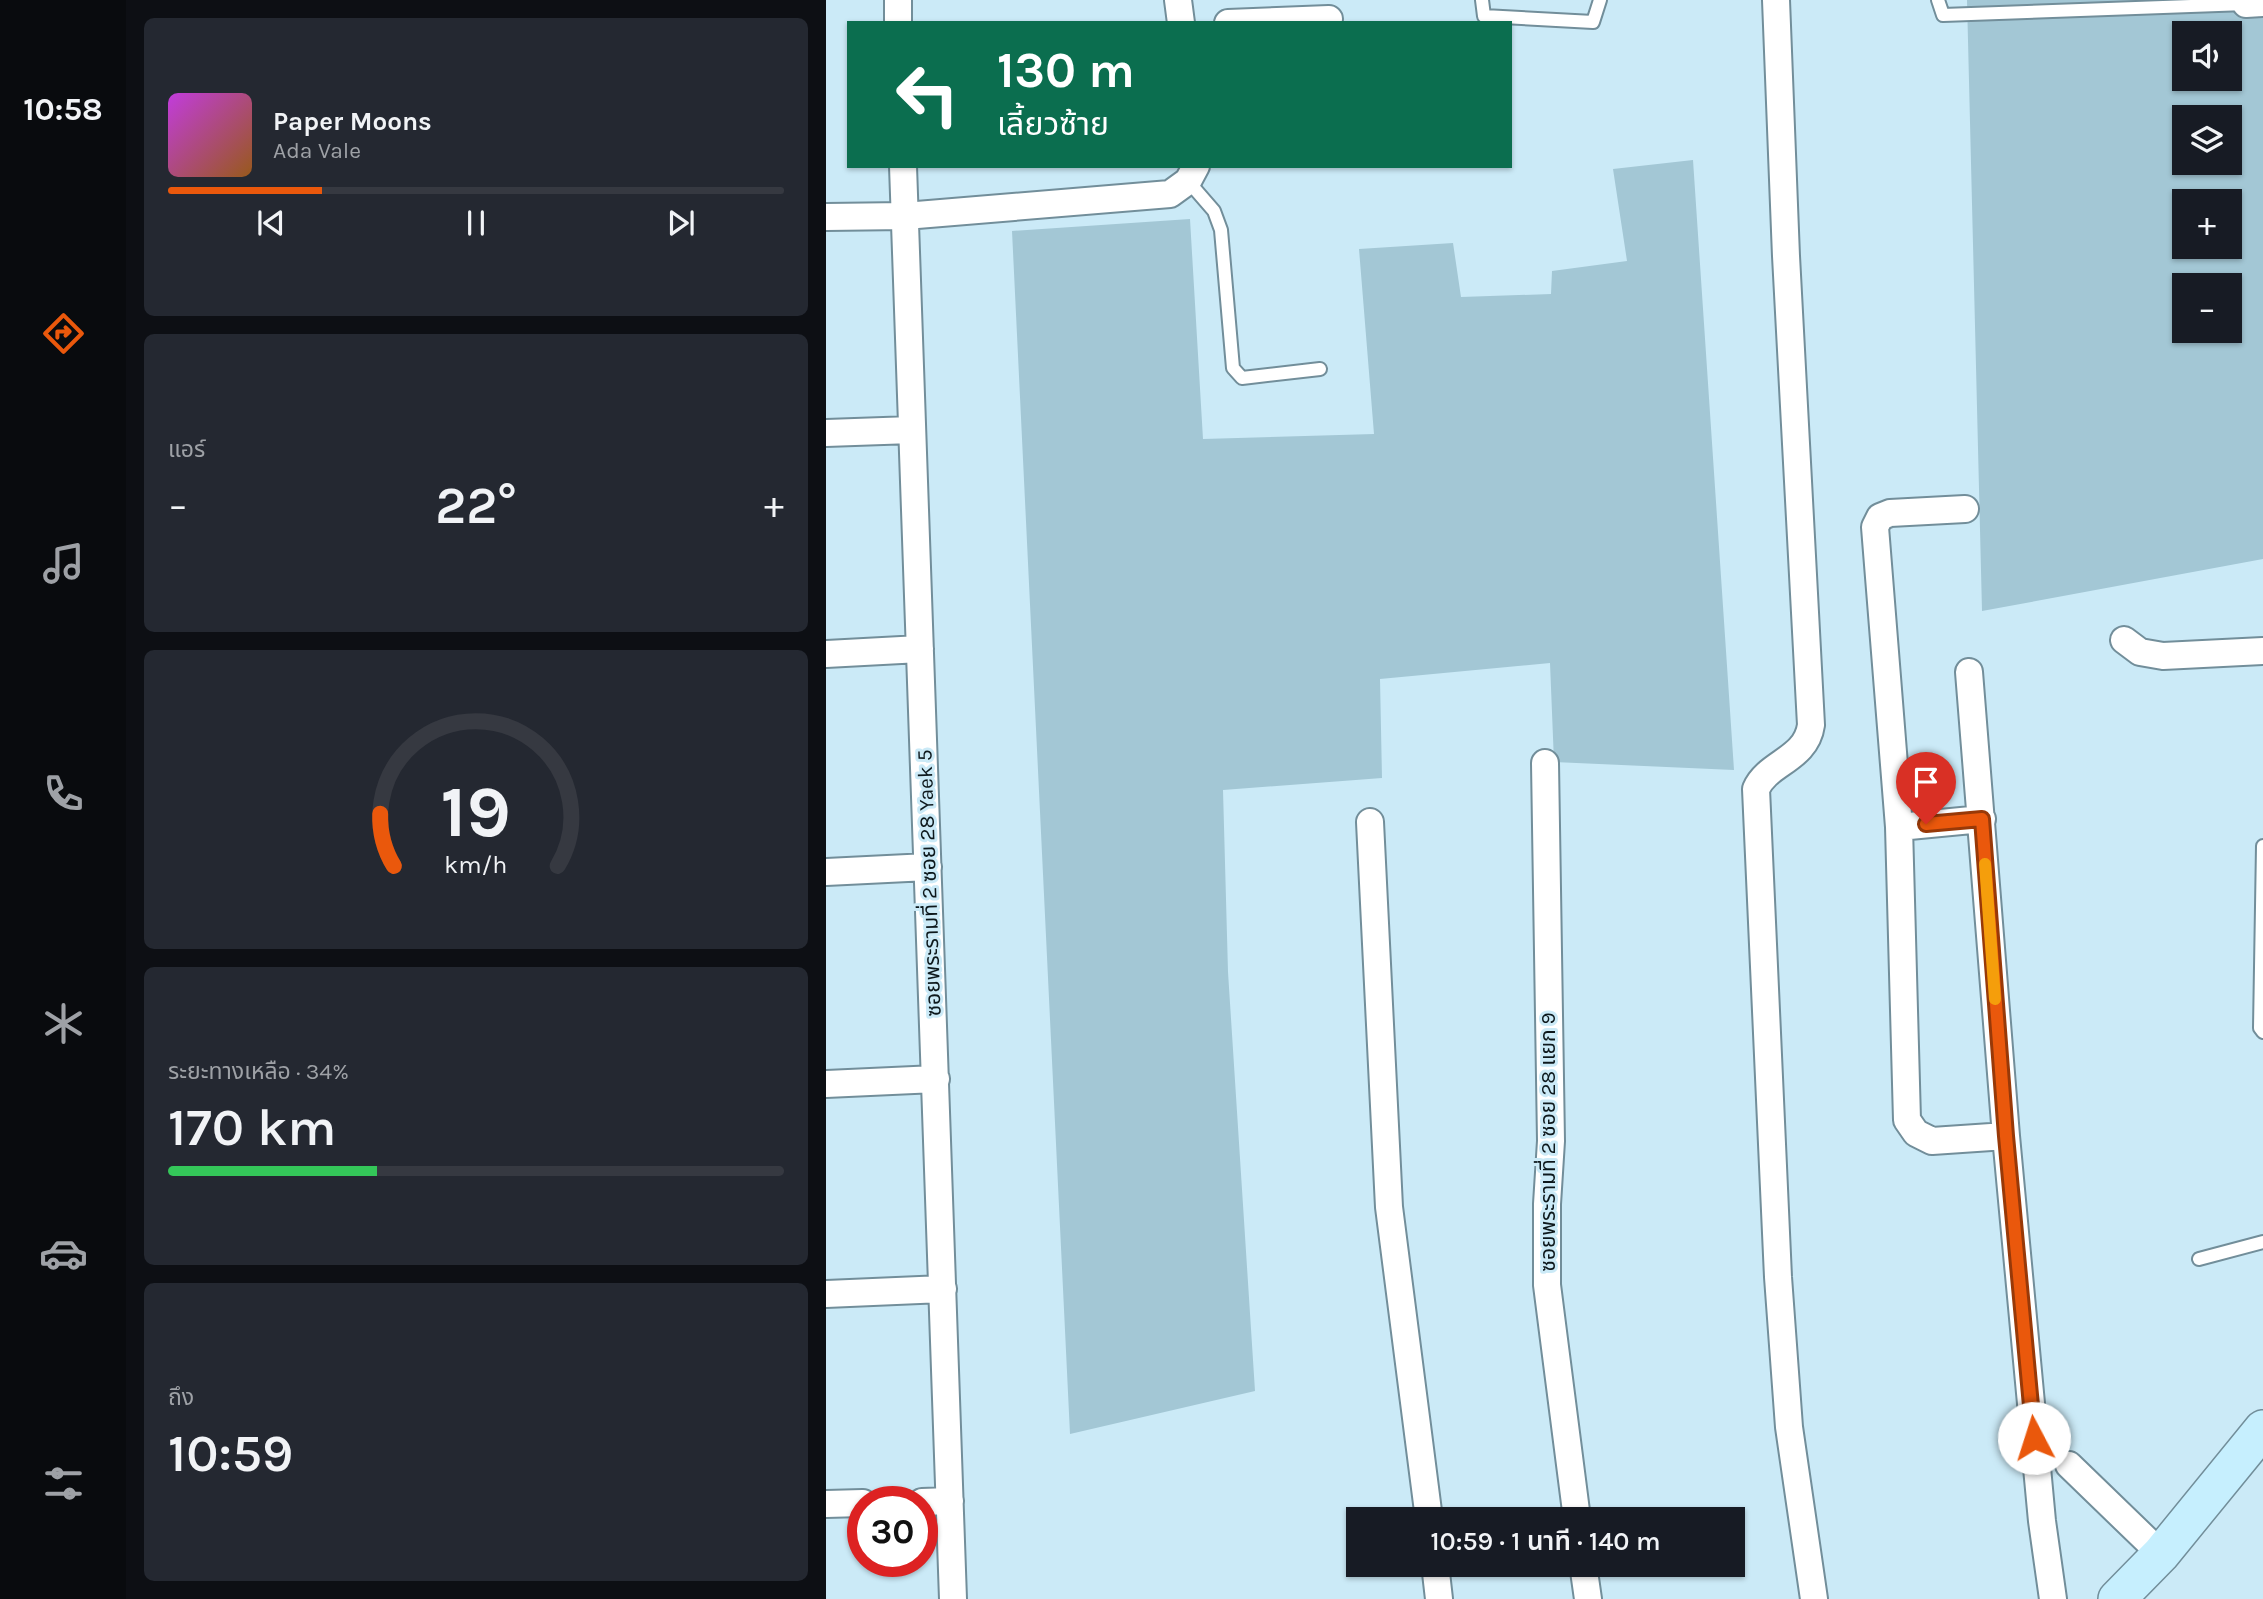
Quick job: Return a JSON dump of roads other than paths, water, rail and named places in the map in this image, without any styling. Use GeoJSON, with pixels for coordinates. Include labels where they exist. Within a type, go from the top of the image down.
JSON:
{"type":"FeatureCollection","features":[{"type":"Feature","properties":{"kind":"street"},"geometry":{"type":"LineString","coordinates":[[898,0],[898,21]]}},
{"type":"Feature","properties":{"kind":"street"},"geometry":{"type":"LineString","coordinates":[[1178,0],[1181,21]]}},
{"type":"Feature","properties":{"kind":"street"},"geometry":{"type":"LineString","coordinates":[[1776,0],[1789,323],[1811,725],[1809,738],[1785,763],[1761,777],[1755,789],[1780,1304],[1789,1427],[1814,1599]]}},
{"type":"Feature","properties":{"kind":"street"},"geometry":{"type":"LineString","coordinates":[[1278,21],[1329,19]]}},
{"type":"Feature","properties":{"kind":"street","name":"ซอยพระรามที่ 2 ซอย 28 Yaek 5"},"geometry":{"type":"LineString","coordinates":[[903,168],[953,1599]]}},
{"type":"Feature","properties":{"kind":"street"},"geometry":{"type":"LineString","coordinates":[[826,217],[905,216],[1170,194],[1192,174]]}},
{"type":"Feature","properties":{"kind":"street"},"geometry":{"type":"LineString","coordinates":[[826,433],[912,430]]}},
{"type":"Feature","properties":{"kind":"street"},"geometry":{"type":"LineString","coordinates":[[1965,509],[1890,513],[1880,516],[1875,527],[1899,827],[1908,1120],[1916,1133],[1931,1141],[2006,1136]]}},
{"type":"Feature","properties":{"kind":"street"},"geometry":{"type":"LineString","coordinates":[[2124,640],[2140,652],[2163,656],[2263,651]]}},
{"type":"Feature","properties":{"kind":"street"},"geometry":{"type":"LineString","coordinates":[[826,654],[920,649]]}},
{"type":"Feature","properties":{"kind":"street"},"geometry":{"type":"LineString","coordinates":[[1969,672],[2006,1136],[2042,1521],[2053,1599]]}},
{"type":"Feature","properties":{"kind":"street","name":"ซอยพระรามที่ 2 ซอย 28 แยก 9"},"geometry":{"type":"LineString","coordinates":[[1545,763],[1551,1141],[1547,1204],[1547,1285],[1575,1507]]}},
{"type":"Feature","properties":{"kind":"street"},"geometry":{"type":"LineString","coordinates":[[1899,827],[1982,819]]}},
{"type":"Feature","properties":{"kind":"street"},"geometry":{"type":"LineString","coordinates":[[1370,822],[1389,1207],[1427,1507]]}},
{"type":"Feature","properties":{"kind":"street"},"geometry":{"type":"LineString","coordinates":[[826,872],[928,867]]}},
{"type":"Feature","properties":{"kind":"street"},"geometry":{"type":"LineString","coordinates":[[826,1084],[936,1079]]}},
{"type":"Feature","properties":{"kind":"street"},"geometry":{"type":"LineString","coordinates":[[826,1294],[943,1289]]}},
{"type":"Feature","properties":{"kind":"street"},"geometry":{"type":"LineString","coordinates":[[2118,1599],[2161,1554],[2259,1440]]}},
{"type":"Feature","properties":{"kind":"street"},"geometry":{"type":"LineString","coordinates":[[2070,1465],[2161,1554]]}},
{"type":"Feature","properties":{"kind":"street"},"geometry":{"type":"LineString","coordinates":[[938,1501],[950,1501]]}},
{"type":"Feature","properties":{"kind":"street"},"geometry":{"type":"LineString","coordinates":[[826,1504],[847,1503]]}},
{"type":"Feature","properties":{"kind":"street"},"geometry":{"type":"LineString","coordinates":[[1436,1577],[1439,1599]]}},
{"type":"Feature","properties":{"kind":"street"},"geometry":{"type":"LineString","coordinates":[[1585,1577],[1588,1599]]}},
{"type":"Feature","properties":{"kind":"lane"},"geometry":{"type":"LineString","coordinates":[[1482,0],[1484,16],[1593,22],[1600,0]]}},
{"type":"Feature","properties":{"kind":"lane"},"geometry":{"type":"LineString","coordinates":[[1938,0],[1943,15],[2254,3]]}},
{"type":"Feature","properties":{"kind":"lane"},"geometry":{"type":"LineString","coordinates":[[1192,174],[1214,211],[1220,230],[1233,368],[1236,374],[1242,378],[1320,369]]}},
{"type":"Feature","properties":{"kind":"lane"},"geometry":{"type":"LineString","coordinates":[[2263,846],[2260,1028],[2263,1032]]}},
{"type":"Feature","properties":{"kind":"lane"},"geometry":{"type":"LineString","coordinates":[[2199,1259],[2263,1242]]}}]}
